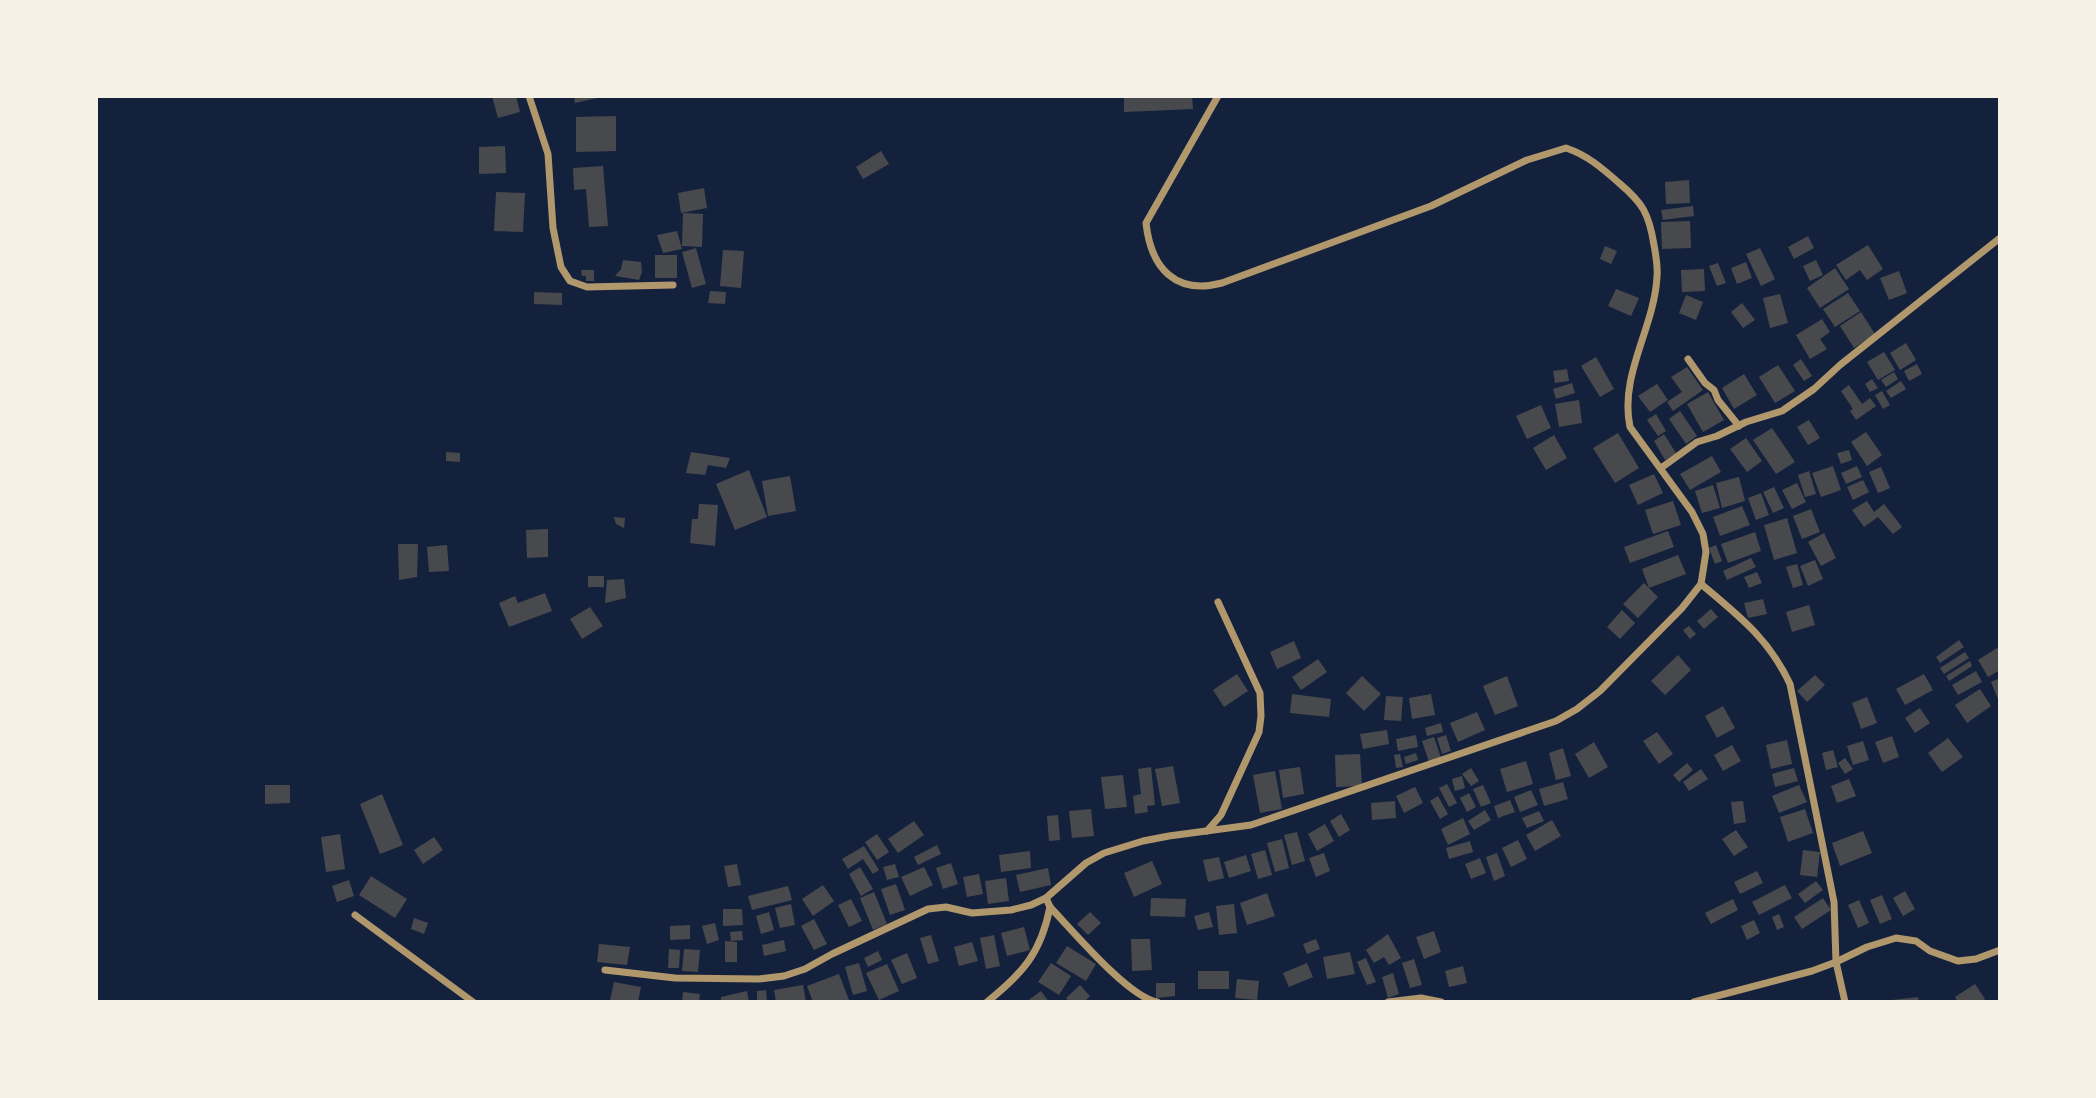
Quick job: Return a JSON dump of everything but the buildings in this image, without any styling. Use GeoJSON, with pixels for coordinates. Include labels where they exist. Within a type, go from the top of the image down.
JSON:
{"type":"FeatureCollection","features":[{"type":"Feature","properties":{"kind":"street"},"geometry":{"type":"LineString","coordinates":[[529,96],[548,154],[552,228],[564,275],[576,284],[587,287],[673,285]]}},
{"type":"Feature","properties":{"kind":"street"},"geometry":{"type":"LineString","coordinates":[[605,970],[675,978],[759,979],[784,976],[805,969],[928,909],[946,907],[972,913],[1011,910],[1046,898],[1086,863],[1104,853],[1143,841],[1251,825],[1556,721],[1600,691],[1682,608],[1701,584],[1706,551],[1703,534],[1692,512],[1630,428],[1626,399],[1657,284],[1657,262],[1651,228],[1646,211],[1634,196],[1581,153],[1566,148],[1549,151],[1431,206],[1222,283],[1206,287],[1178,283],[1167,275],[1157,259],[1147,234],[1146,223],[1218,96]]}},
{"type":"Feature","properties":{"kind":"street"},"geometry":{"type":"LineString","coordinates":[[1661,468],[1689,446],[1782,411],[1814,389],[1840,365],[2000,238]]}},
{"type":"Feature","properties":{"kind":"street"},"geometry":{"type":"LineString","coordinates":[[1688,359],[1739,426]]}},
{"type":"Feature","properties":{"kind":"street"},"geometry":{"type":"LineString","coordinates":[[1701,584],[1748,622],[1779,661],[1790,684],[1834,902],[1836,962],[1844,1002]]}},
{"type":"Feature","properties":{"kind":"street"},"geometry":{"type":"LineString","coordinates":[[1207,832],[1220,815],[1259,732],[1261,716],[1260,693],[1218,602]]}},
{"type":"Feature","properties":{"kind":"street"},"geometry":{"type":"LineString","coordinates":[[1046,898],[1050,907],[1130,989],[1148,1000],[1157,1002]]}},
{"type":"Feature","properties":{"kind":"street"},"geometry":{"type":"LineString","coordinates":[[987,1002],[1028,965],[1045,932],[1050,907]]}},
{"type":"Feature","properties":{"kind":"street"},"geometry":{"type":"LineString","coordinates":[[355,915],[474,1002]]}},
{"type":"Feature","properties":{"kind":"street"},"geometry":{"type":"LineString","coordinates":[[1694,1002],[1812,971],[1867,947],[1896,938],[1916,941],[1930,951],[1958,961],[1976,959],[2000,950]]}},
{"type":"Feature","properties":{"kind":"street"},"geometry":{"type":"LineString","coordinates":[[1388,1002],[1421,998],[1441,1002]]}}]}
